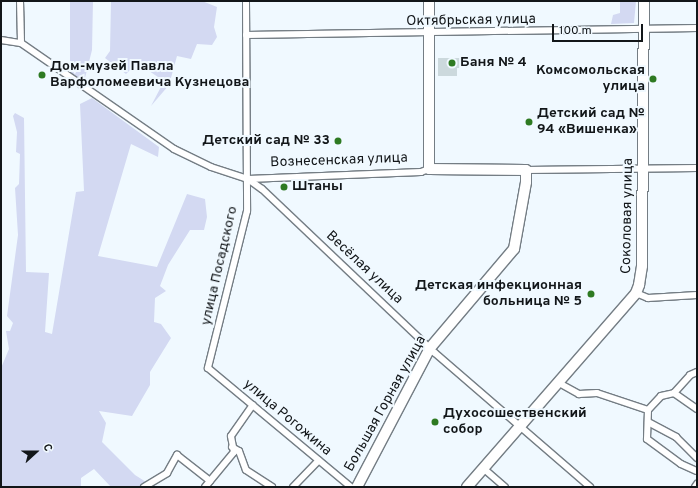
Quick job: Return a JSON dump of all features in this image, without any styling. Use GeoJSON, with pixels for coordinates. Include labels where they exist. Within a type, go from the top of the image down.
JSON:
{"type":"FeatureCollection","features":[{"type":"Feature","properties":{"kind":"main road"},"geometry":{"type":"LineString","coordinates":[[429,1],[429,169]]}},
{"type":"Feature","properties":{"kind":"main road","name":"Соколовая улица"},"geometry":{"type":"LineString","coordinates":[[467,487],[636,293],[642,266],[644,1]]}},
{"type":"Feature","properties":{"kind":"main road","name":"Вознесенская улица"},"geometry":{"type":"LineString","coordinates":[[429,169],[526,170]]}},
{"type":"Feature","properties":{"kind":"main road","name":"Большая Горная улица"},"geometry":{"type":"LineString","coordinates":[[356,487],[430,348],[514,250],[526,170]]}},
{"type":"Feature","properties":{"kind":"street"},"geometry":{"type":"LineString","coordinates":[[1,40],[21,43],[20,1]]}},
{"type":"Feature","properties":{"kind":"street","name":"улица Посадского"},"geometry":{"type":"LineString","coordinates":[[208,368],[247,211],[248,179],[245,167],[246,1]]}},
{"type":"Feature","properties":{"kind":"street","name":"Октябрьская улица"},"geometry":{"type":"LineString","coordinates":[[246,35],[429,34],[697,28]]}},
{"type":"Feature","properties":{"kind":"street","name":"Вознесенская улица"},"geometry":{"type":"LineString","coordinates":[[21,43],[174,149],[211,167],[248,179],[421,172],[429,169]]}},
{"type":"Feature","properties":{"kind":"street","name":"Вознесенская улица"},"geometry":{"type":"LineString","coordinates":[[526,170],[697,168]]}},
{"type":"Feature","properties":{"kind":"street","name":"Весёлая улица"},"geometry":{"type":"LineString","coordinates":[[248,179],[262,189],[430,348],[519,427],[590,487]]}},
{"type":"Feature","properties":{"kind":"street"},"geometry":{"type":"LineString","coordinates":[[636,293],[648,298],[697,295]]}},
{"type":"Feature","properties":{"kind":"street","name":"улица Рогожина"},"geometry":{"type":"LineString","coordinates":[[208,368],[351,487]]}},
{"type":"Feature","properties":{"kind":"street"},"geometry":{"type":"LineString","coordinates":[[674,393],[690,375],[697,372]]}},
{"type":"Feature","properties":{"kind":"street"},"geometry":{"type":"LineString","coordinates":[[559,383],[579,394],[597,393],[648,410]]}},
{"type":"Feature","properties":{"kind":"street"},"geometry":{"type":"LineString","coordinates":[[697,409],[674,393],[664,393],[648,410],[647,439],[677,461],[697,471]]}},
{"type":"Feature","properties":{"kind":"street"},"geometry":{"type":"LineString","coordinates":[[204,487],[234,452],[231,436],[253,406]]}},
{"type":"Feature","properties":{"kind":"street"},"geometry":{"type":"LineString","coordinates":[[648,422],[676,438],[697,458]]}},
{"type":"Feature","properties":{"kind":"street"},"geometry":{"type":"LineString","coordinates":[[232,446],[239,451],[246,470],[272,487]]}},
{"type":"Feature","properties":{"kind":"street"},"geometry":{"type":"LineString","coordinates":[[144,487],[167,473],[177,455],[210,480]]}},
{"type":"Feature","properties":{"kind":"street"},"geometry":{"type":"LineString","coordinates":[[292,487],[319,460]]}},
{"type":"Feature","properties":{"kind":"street"},"geometry":{"type":"LineString","coordinates":[[483,468],[505,487]]}},
{"type":"Feature","properties":{"kind":"shaded area"},"geometry":{"type":"Polygon","coordinates":[[[70,1],[93,1],[92,50],[84,82],[70,73],[70,1]]]}},
{"type":"Feature","properties":{"kind":"shaded area"},"geometry":{"type":"Polygon","coordinates":[[[111,1],[202,1],[217,7],[214,27],[217,37],[212,45],[197,44],[191,59],[177,56],[169,85],[151,106],[164,81],[137,63],[126,74],[105,58],[110,51],[111,1]]]}},
{"type":"Feature","properties":{"kind":"shaded area"},"geometry":{"type":"Polygon","coordinates":[[[620,1],[636,1],[634,23],[611,24],[613,15],[620,13],[620,1]]]}},
{"type":"Feature","properties":{"kind":"shaded area"},"geometry":{"type":"Polygon","coordinates":[[[92,98],[159,147],[158,157],[131,144],[98,256],[157,267],[187,194],[205,199],[207,217],[204,230],[190,230],[168,265],[160,286],[166,291],[155,298],[154,322],[161,324],[171,338],[150,372],[150,385],[132,416],[99,411],[106,423],[102,442],[135,475],[154,487],[111,487],[94,469],[81,478],[81,487],[1,487],[1,368],[9,349],[6,331],[10,331],[13,323],[7,316],[18,235],[15,188],[19,184],[20,154],[16,152],[17,132],[13,116],[15,113],[24,118],[26,272],[49,273],[45,332],[52,334],[76,192],[84,191],[80,104],[92,98]]]}},
{"type":"Feature","properties":{"kind":"building","name":"Баня № 4"},"geometry":{"type":"Polygon","coordinates":[[[438,58],[467,58],[467,68],[457,68],[457,76],[438,76],[438,58]]]}},
{"type":"Feature","properties":{"kind":"place","name":"Баня № 4"},"geometry":{"type":"Point","coordinates":[452,63]}},
{"type":"Feature","properties":{"kind":"place","name":"Дом-музей Павла Варфоломеевича Кузнецова"},"geometry":{"type":"Point","coordinates":[42,75]}},
{"type":"Feature","properties":{"kind":"place","name":"Комсомольская улица"},"geometry":{"type":"Point","coordinates":[653,79]}},
{"type":"Feature","properties":{"kind":"place","name":"Детский сад № 94 «Вишенка»"},"geometry":{"type":"Point","coordinates":[529,122]}},
{"type":"Feature","properties":{"kind":"place","name":"Детский сад № 33"},"geometry":{"type":"Point","coordinates":[338,141]}},
{"type":"Feature","properties":{"kind":"place","name":"Штаны"},"geometry":{"type":"Point","coordinates":[284,187]}},
{"type":"Feature","properties":{"kind":"place","name":"Детская инфекционная больница № 5"},"geometry":{"type":"Point","coordinates":[591,294]}},
{"type":"Feature","properties":{"kind":"place","name":"Духосошественский собор"},"geometry":{"type":"Point","coordinates":[435,422]}}]}
